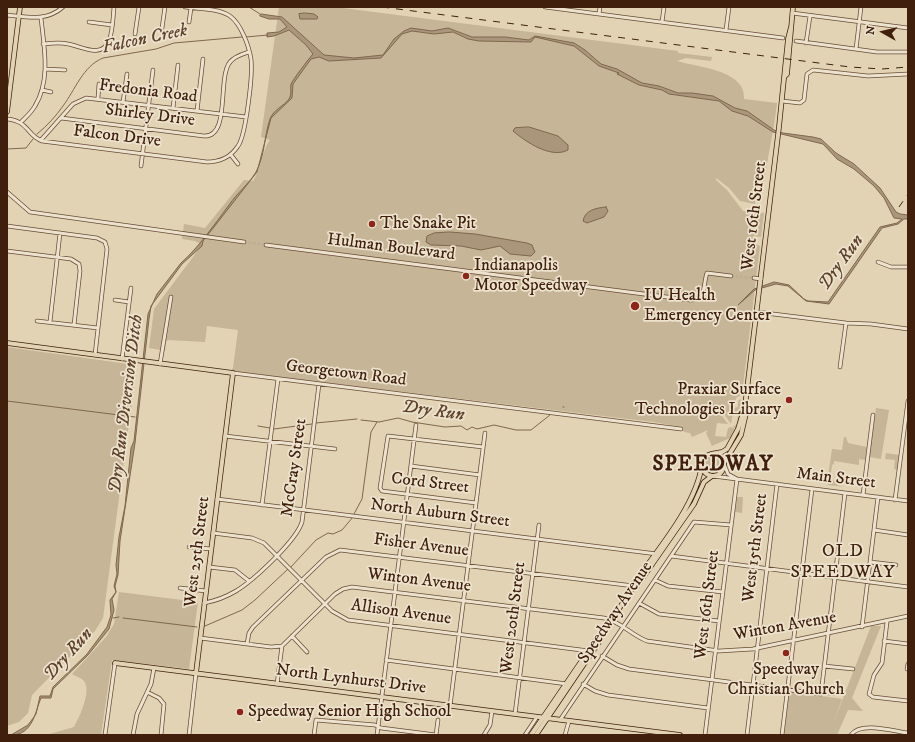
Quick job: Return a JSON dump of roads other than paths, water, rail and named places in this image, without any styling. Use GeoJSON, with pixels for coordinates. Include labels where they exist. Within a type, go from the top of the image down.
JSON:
{"type":"FeatureCollection","features":[{"type":"Feature","properties":{"kind":"main road"},"geometry":{"type":"LineString","coordinates":[[7,112],[20,7]]}},
{"type":"Feature","properties":{"kind":"main road","name":"West 16th Street"},"geometry":{"type":"LineString","coordinates":[[711,454],[722,452],[727,449],[738,429],[745,406],[785,76],[788,32],[791,27],[793,7]]}},
{"type":"Feature","properties":{"kind":"main road","name":"Georgetown Road"},"geometry":{"type":"LineString","coordinates":[[7,343],[233,373]]}},
{"type":"Feature","properties":{"kind":"main road","name":"West 25th Street"},"geometry":{"type":"LineString","coordinates":[[196,673],[233,373]]}},
{"type":"Feature","properties":{"kind":"main road","name":"West 16th Street"},"geometry":{"type":"LineString","coordinates":[[724,464],[743,432],[747,409],[745,406]]}},
{"type":"Feature","properties":{"kind":"main road"},"geometry":{"type":"LineString","coordinates":[[531,735],[545,718],[590,651],[601,639],[601,636],[634,586],[637,586],[656,554],[693,498],[705,457],[711,454],[719,456],[724,464],[721,473],[712,476],[704,483],[696,501],[656,554]]}},
{"type":"Feature","properties":{"kind":"main road"},"geometry":{"type":"LineString","coordinates":[[702,464],[704,471],[712,476]]}},
{"type":"Feature","properties":{"kind":"main road","name":"North Lynhurst Drive"},"geometry":{"type":"LineString","coordinates":[[115,663],[680,735]]}},
{"type":"Feature","properties":{"kind":"main road"},"geometry":{"type":"LineString","coordinates":[[536,735],[545,718]]}},
{"type":"Feature","properties":{"kind":"street"},"geometry":{"type":"LineString","coordinates":[[7,15],[41,18],[52,15],[63,7]]}},
{"type":"Feature","properties":{"kind":"street"},"geometry":{"type":"LineString","coordinates":[[43,44],[65,43],[97,51],[104,48],[108,43],[114,7]]}},
{"type":"Feature","properties":{"kind":"street"},"geometry":{"type":"LineString","coordinates":[[135,34],[139,7]]}},
{"type":"Feature","properties":{"kind":"street"},"geometry":{"type":"LineString","coordinates":[[162,28],[165,7]]}},
{"type":"Feature","properties":{"kind":"street"},"geometry":{"type":"LineString","coordinates":[[185,7],[226,14],[235,21],[250,52],[252,70],[242,139],[231,154],[238,164]]}},
{"type":"Feature","properties":{"kind":"street"},"geometry":{"type":"LineString","coordinates":[[545,7],[783,38]]}},
{"type":"Feature","properties":{"kind":"street"},"geometry":{"type":"LineString","coordinates":[[599,14],[600,7]]}},
{"type":"Feature","properties":{"kind":"street"},"geometry":{"type":"LineString","coordinates":[[662,22],[664,7]]}},
{"type":"Feature","properties":{"kind":"street"},"geometry":{"type":"LineString","coordinates":[[726,30],[728,7]]}},
{"type":"Feature","properties":{"kind":"street"},"geometry":{"type":"LineString","coordinates":[[856,49],[861,7]]}},
{"type":"Feature","properties":{"kind":"street"},"geometry":{"type":"LineString","coordinates":[[189,22],[191,8]]}},
{"type":"Feature","properties":{"kind":"street"},"geometry":{"type":"LineString","coordinates":[[792,13],[908,28]]}},
{"type":"Feature","properties":{"kind":"street"},"geometry":{"type":"LineString","coordinates":[[806,43],[810,16]]}},
{"type":"Feature","properties":{"kind":"street"},"geometry":{"type":"LineString","coordinates":[[21,122],[34,108],[42,90],[45,69],[41,18]]}},
{"type":"Feature","properties":{"kind":"street"},"geometry":{"type":"LineString","coordinates":[[89,22],[112,25]]}},
{"type":"Feature","properties":{"kind":"street"},"geometry":{"type":"LineString","coordinates":[[796,42],[880,52],[908,52]]}},
{"type":"Feature","properties":{"kind":"street","name":"Shirley Drive"},"geometry":{"type":"LineString","coordinates":[[61,118],[208,136],[218,130],[228,67],[235,58],[250,52]]}},
{"type":"Feature","properties":{"kind":"street"},"geometry":{"type":"LineString","coordinates":[[197,111],[204,59]]}},
{"type":"Feature","properties":{"kind":"street"},"geometry":{"type":"LineString","coordinates":[[173,108],[178,65]]}},
{"type":"Feature","properties":{"kind":"street"},"geometry":{"type":"LineString","coordinates":[[45,69],[65,70]]}},
{"type":"Feature","properties":{"kind":"street"},"geometry":{"type":"LineString","coordinates":[[141,166],[153,70]]}},
{"type":"Feature","properties":{"kind":"street"},"geometry":{"type":"LineString","coordinates":[[782,101],[800,103],[804,100],[807,75],[813,70],[868,76],[908,74]]}},
{"type":"Feature","properties":{"kind":"street"},"geometry":{"type":"LineString","coordinates":[[123,102],[127,74]]}},
{"type":"Feature","properties":{"kind":"street"},"geometry":{"type":"LineString","coordinates":[[98,98],[99,84]]}},
{"type":"Feature","properties":{"kind":"street"},"geometry":{"type":"LineString","coordinates":[[42,90],[51,92]]}},
{"type":"Feature","properties":{"kind":"street","name":"Fredonia Road"},"geometry":{"type":"LineString","coordinates":[[40,140],[79,100],[89,97],[246,117]]}},
{"type":"Feature","properties":{"kind":"street"},"geometry":{"type":"LineString","coordinates":[[7,119],[21,122],[40,140]]}},
{"type":"Feature","properties":{"kind":"street","name":"Falcon Drive"},"geometry":{"type":"LineString","coordinates":[[40,140],[207,162],[220,160],[231,154]]}},
{"type":"Feature","properties":{"kind":"street"},"geometry":{"type":"LineString","coordinates":[[7,192],[30,212],[244,242]]}},
{"type":"Feature","properties":{"kind":"street"},"geometry":{"type":"LineString","coordinates":[[7,226],[97,238],[104,242],[107,249],[95,355]]}},
{"type":"Feature","properties":{"kind":"street"},"geometry":{"type":"LineString","coordinates":[[50,322],[60,233]]}},
{"type":"Feature","properties":{"kind":"street","name":"Hulman Boulevard"},"geometry":{"type":"LineString","coordinates":[[266,245],[690,300],[698,298],[703,292],[707,272],[731,276]]}},
{"type":"Feature","properties":{"kind":"street"},"geometry":{"type":"LineString","coordinates":[[7,250],[74,260],[80,268],[74,325]]}},
{"type":"Feature","properties":{"kind":"street"},"geometry":{"type":"LineString","coordinates":[[878,262],[891,267],[908,267]]}},
{"type":"Feature","properties":{"kind":"street"},"geometry":{"type":"LineString","coordinates":[[754,278],[761,279]]}},
{"type":"Feature","properties":{"kind":"street"},"geometry":{"type":"LineString","coordinates":[[122,359],[131,288]]}},
{"type":"Feature","properties":{"kind":"street"},"geometry":{"type":"LineString","coordinates":[[160,364],[171,297]]}},
{"type":"Feature","properties":{"kind":"street"},"geometry":{"type":"LineString","coordinates":[[115,300],[129,302]]}},
{"type":"Feature","properties":{"kind":"street"},"geometry":{"type":"LineString","coordinates":[[757,312],[908,329]]}},
{"type":"Feature","properties":{"kind":"street"},"geometry":{"type":"LineString","coordinates":[[37,321],[98,328]]}},
{"type":"Feature","properties":{"kind":"street"},"geometry":{"type":"LineString","coordinates":[[840,367],[846,323]]}},
{"type":"Feature","properties":{"kind":"street","name":"Georgetown Road"},"geometry":{"type":"LineString","coordinates":[[233,373],[681,429]]}},
{"type":"Feature","properties":{"kind":"street"},"geometry":{"type":"LineString","coordinates":[[262,505],[278,378]]}},
{"type":"Feature","properties":{"kind":"street","name":"McCray Street"},"geometry":{"type":"LineString","coordinates":[[204,604],[230,594],[248,582],[296,534],[302,522],[319,384]]}},
{"type":"Feature","properties":{"kind":"street"},"geometry":{"type":"LineString","coordinates":[[895,500],[908,401]]}},
{"type":"Feature","properties":{"kind":"street"},"geometry":{"type":"LineString","coordinates":[[863,495],[873,415]]}},
{"type":"Feature","properties":{"kind":"street"},"geometry":{"type":"LineString","coordinates":[[377,735],[416,425]]}},
{"type":"Feature","properties":{"kind":"street"},"geometry":{"type":"LineString","coordinates":[[450,706],[480,475],[484,433]]}},
{"type":"Feature","properties":{"kind":"street"},"geometry":{"type":"LineString","coordinates":[[225,436],[335,449]]}},
{"type":"Feature","properties":{"kind":"street","name":"Cord Street"},"geometry":{"type":"LineString","coordinates":[[414,438],[387,436],[380,490],[476,503]]}},
{"type":"Feature","properties":{"kind":"street"},"geometry":{"type":"LineString","coordinates":[[414,438],[483,447]]}},
{"type":"Feature","properties":{"kind":"street"},"geometry":{"type":"LineString","coordinates":[[724,464],[728,474],[737,479]]}},
{"type":"Feature","properties":{"kind":"street"},"geometry":{"type":"LineString","coordinates":[[411,466],[480,475]]}},
{"type":"Feature","properties":{"kind":"street","name":"Main Street"},"geometry":{"type":"LineString","coordinates":[[712,476],[908,501]]}},
{"type":"Feature","properties":{"kind":"street","name":"West 16th Street"},"geometry":{"type":"LineString","coordinates":[[705,735],[737,479]]}},
{"type":"Feature","properties":{"kind":"street","name":"West 15th Street"},"geometry":{"type":"LineString","coordinates":[[747,735],[777,484]]}},
{"type":"Feature","properties":{"kind":"street"},"geometry":{"type":"LineString","coordinates":[[782,735],[812,489]]}},
{"type":"Feature","properties":{"kind":"street"},"geometry":{"type":"LineString","coordinates":[[602,656],[627,669],[821,694],[845,493]]}},
{"type":"Feature","properties":{"kind":"street"},"geometry":{"type":"LineString","coordinates":[[862,627],[878,497]]}},
{"type":"Feature","properties":{"kind":"street","name":"North Auburn Street"},"geometry":{"type":"LineString","coordinates":[[217,499],[656,554]]}},
{"type":"Feature","properties":{"kind":"street","name":"Speedway Avenue"},"geometry":{"type":"LineString","coordinates":[[560,720],[694,522],[731,525]]}},
{"type":"Feature","properties":{"kind":"street","name":"West 20th Street"},"geometry":{"type":"LineString","coordinates":[[515,714],[539,525]]}},
{"type":"Feature","properties":{"kind":"street"},"geometry":{"type":"LineString","coordinates":[[874,530],[908,535]]}},
{"type":"Feature","properties":{"kind":"street","name":"Allison Avenue"},"geometry":{"type":"LineString","coordinates":[[213,533],[257,540],[268,545],[325,604],[336,614],[346,620],[590,651]]}},
{"type":"Feature","properties":{"kind":"street"},"geometry":{"type":"LineString","coordinates":[[189,547],[211,549]]}},
{"type":"Feature","properties":{"kind":"street","name":"Fisher Avenue"},"geometry":{"type":"LineString","coordinates":[[247,644],[248,636],[252,628],[326,557],[337,551],[345,550],[399,556],[634,586]]}},
{"type":"Feature","properties":{"kind":"street"},"geometry":{"type":"LineString","coordinates":[[671,556],[908,587]]}},
{"type":"Feature","properties":{"kind":"street"},"geometry":{"type":"LineString","coordinates":[[870,562],[896,564]]}},
{"type":"Feature","properties":{"kind":"street"},"geometry":{"type":"LineString","coordinates":[[209,566],[235,570],[248,582]]}},
{"type":"Feature","properties":{"kind":"street"},"geometry":{"type":"LineString","coordinates":[[655,580],[668,586],[723,592]]}},
{"type":"Feature","properties":{"kind":"street","name":"Winton Avenue"},"geometry":{"type":"LineString","coordinates":[[282,646],[339,592],[351,587],[395,591],[612,620],[638,637],[650,642],[716,650],[757,648],[887,622],[908,616]]}},
{"type":"Feature","properties":{"kind":"street"},"geometry":{"type":"LineString","coordinates":[[180,588],[206,591]]}},
{"type":"Feature","properties":{"kind":"street"},"geometry":{"type":"LineString","coordinates":[[639,603],[657,613],[719,621]]}},
{"type":"Feature","properties":{"kind":"street"},"geometry":{"type":"LineString","coordinates":[[887,622],[882,664],[874,675],[869,694],[873,697],[908,701]]}},
{"type":"Feature","properties":{"kind":"street"},"geometry":{"type":"LineString","coordinates":[[292,636],[307,652]]}},
{"type":"Feature","properties":{"kind":"street"},"geometry":{"type":"LineString","coordinates":[[200,638],[272,648],[282,646],[277,684]]}},
{"type":"Feature","properties":{"kind":"street"},"geometry":{"type":"LineString","coordinates":[[884,641],[908,644]]}},
{"type":"Feature","properties":{"kind":"street"},"geometry":{"type":"LineString","coordinates":[[386,660],[568,684]]}},
{"type":"Feature","properties":{"kind":"street"},"geometry":{"type":"LineString","coordinates":[[105,735],[115,663]]}},
{"type":"Feature","properties":{"kind":"street"},"geometry":{"type":"LineString","coordinates":[[907,669],[908,664]]}},
{"type":"Feature","properties":{"kind":"street"},"geometry":{"type":"LineString","coordinates":[[824,666],[853,669]]}},
{"type":"Feature","properties":{"kind":"street"},"geometry":{"type":"LineString","coordinates":[[133,735],[137,712],[147,692],[154,668]]}},
{"type":"Feature","properties":{"kind":"street","name":"West 25th Street"},"geometry":{"type":"LineString","coordinates":[[189,735],[196,673]]}},
{"type":"Feature","properties":{"kind":"street"},"geometry":{"type":"LineString","coordinates":[[583,684],[597,692],[608,695],[708,708]]}},
{"type":"Feature","properties":{"kind":"street"},"geometry":{"type":"LineString","coordinates":[[147,692],[159,698],[164,704],[161,735]]}},
{"type":"Feature","properties":{"kind":"street"},"geometry":{"type":"LineString","coordinates":[[484,735],[489,727],[492,711]]}},
{"type":"Feature","properties":{"kind":"street"},"geometry":{"type":"LineString","coordinates":[[525,735],[537,717]]}},
{"type":"Feature","properties":{"kind":"street"},"geometry":{"type":"LineString","coordinates":[[314,735],[316,720],[436,735],[438,720]]}},
{"type":"Feature","properties":{"kind":"street"},"geometry":{"type":"LineString","coordinates":[[565,735],[569,721]]}},
{"type":"Feature","properties":{"kind":"street"},"geometry":{"type":"LineString","coordinates":[[851,735],[855,730],[864,727],[908,732]]}},
{"type":"Feature","properties":{"kind":"waterway"},"geometry":{"type":"LineString","coordinates":[[249,7],[260,14]]}},
{"type":"Feature","properties":{"kind":"waterway","name":"Falcon Creek"},"geometry":{"type":"LineString","coordinates":[[246,37],[268,35]]}},
{"type":"Feature","properties":{"kind":"waterway","name":"Falcon Creek"},"geometry":{"type":"LineString","coordinates":[[37,134],[60,110],[85,72],[103,58],[156,49],[174,43],[242,37]]}},
{"type":"Feature","properties":{"kind":"waterway","name":"Falcon Creek"},"geometry":{"type":"LineString","coordinates":[[7,149],[26,148],[33,139]]}},
{"type":"Feature","properties":{"kind":"waterway"},"geometry":{"type":"LineString","coordinates":[[7,401],[135,417]]}},
{"type":"Feature","properties":{"kind":"waterway","name":"Dry Run"},"geometry":{"type":"LineString","coordinates":[[361,420],[379,422],[398,418],[412,422],[445,427],[461,426],[467,430],[472,427],[477,429],[494,425],[516,430],[531,430],[550,415]]}},
{"type":"Feature","properties":{"kind":"waterway"},"geometry":{"type":"LineString","coordinates":[[316,423],[357,419]]}},
{"type":"Feature","properties":{"kind":"waterway","name":"Dry Run"},"geometry":{"type":"LineString","coordinates":[[354,514],[362,499],[371,432],[377,422]]}},
{"type":"Feature","properties":{"kind":"waterway"},"geometry":{"type":"LineString","coordinates":[[274,429],[312,424]]}},
{"type":"Feature","properties":{"kind":"waterway"},"geometry":{"type":"LineString","coordinates":[[258,426],[270,428]]}},
{"type":"Feature","properties":{"kind":"waterway","name":"Dry Run"},"geometry":{"type":"LineString","coordinates":[[290,568],[316,540],[328,533],[333,534],[342,530],[353,517]]}},
{"type":"Feature","properties":{"kind":"waterway","name":"Dry Run"},"geometry":{"type":"LineString","coordinates":[[205,626],[242,610],[288,569]]}},
{"type":"Feature","properties":{"kind":"waterway","name":"Dry Run Diversion Ditch"},"geometry":{"type":"LineString","coordinates":[[113,618],[119,617]]}},
{"type":"Feature","properties":{"kind":"waterway","name":"Dry Run"},"geometry":{"type":"LineString","coordinates":[[123,618],[197,627]]}},
{"type":"Feature","properties":{"kind":"tunnel"},"geometry":{"type":"LineString","coordinates":[[244,242],[266,245]]}},
{"type":"Feature","properties":{"kind":"tunnel"},"geometry":{"type":"LineString","coordinates":[[731,276],[754,278]]}},
{"type":"Feature","properties":{"kind":"railway"},"geometry":{"type":"LineString","coordinates":[[382,7],[850,67],[882,69],[908,67]]}},
{"type":"Feature","properties":{"kind":"railway"},"geometry":{"type":"LineString","coordinates":[[899,207],[908,194]]}},
{"type":"Feature","properties":{"kind":"place","name":"The Snake Pit"},"geometry":{"type":"Point","coordinates":[372,224]}},
{"type":"Feature","properties":{"kind":"place","name":"Indianapolis Motor Speedway"},"geometry":{"type":"Point","coordinates":[466,276]}},
{"type":"Feature","properties":{"kind":"place","name":"IU Health Emergency Center"},"geometry":{"type":"Point","coordinates":[635,306]}},
{"type":"Feature","properties":{"kind":"place","name":"Praxiar Surface Technologies Library"},"geometry":{"type":"Point","coordinates":[789,400]}},
{"type":"Feature","properties":{"kind":"place","name":"Speedway Christian Church"},"geometry":{"type":"Point","coordinates":[786,653]}},
{"type":"Feature","properties":{"kind":"place","name":"Speedway Senior High School"},"geometry":{"type":"Point","coordinates":[240,712]}},
{"type":"Feature","properties":{"kind":"district","name":"SPEEDWAY"},"geometry":{"type":"Point","coordinates":[713,466]}},
{"type":"Feature","properties":{"kind":"district","name":"OLD SPEEDWAY"},"geometry":{"type":"Point","coordinates":[843,562]}}]}
